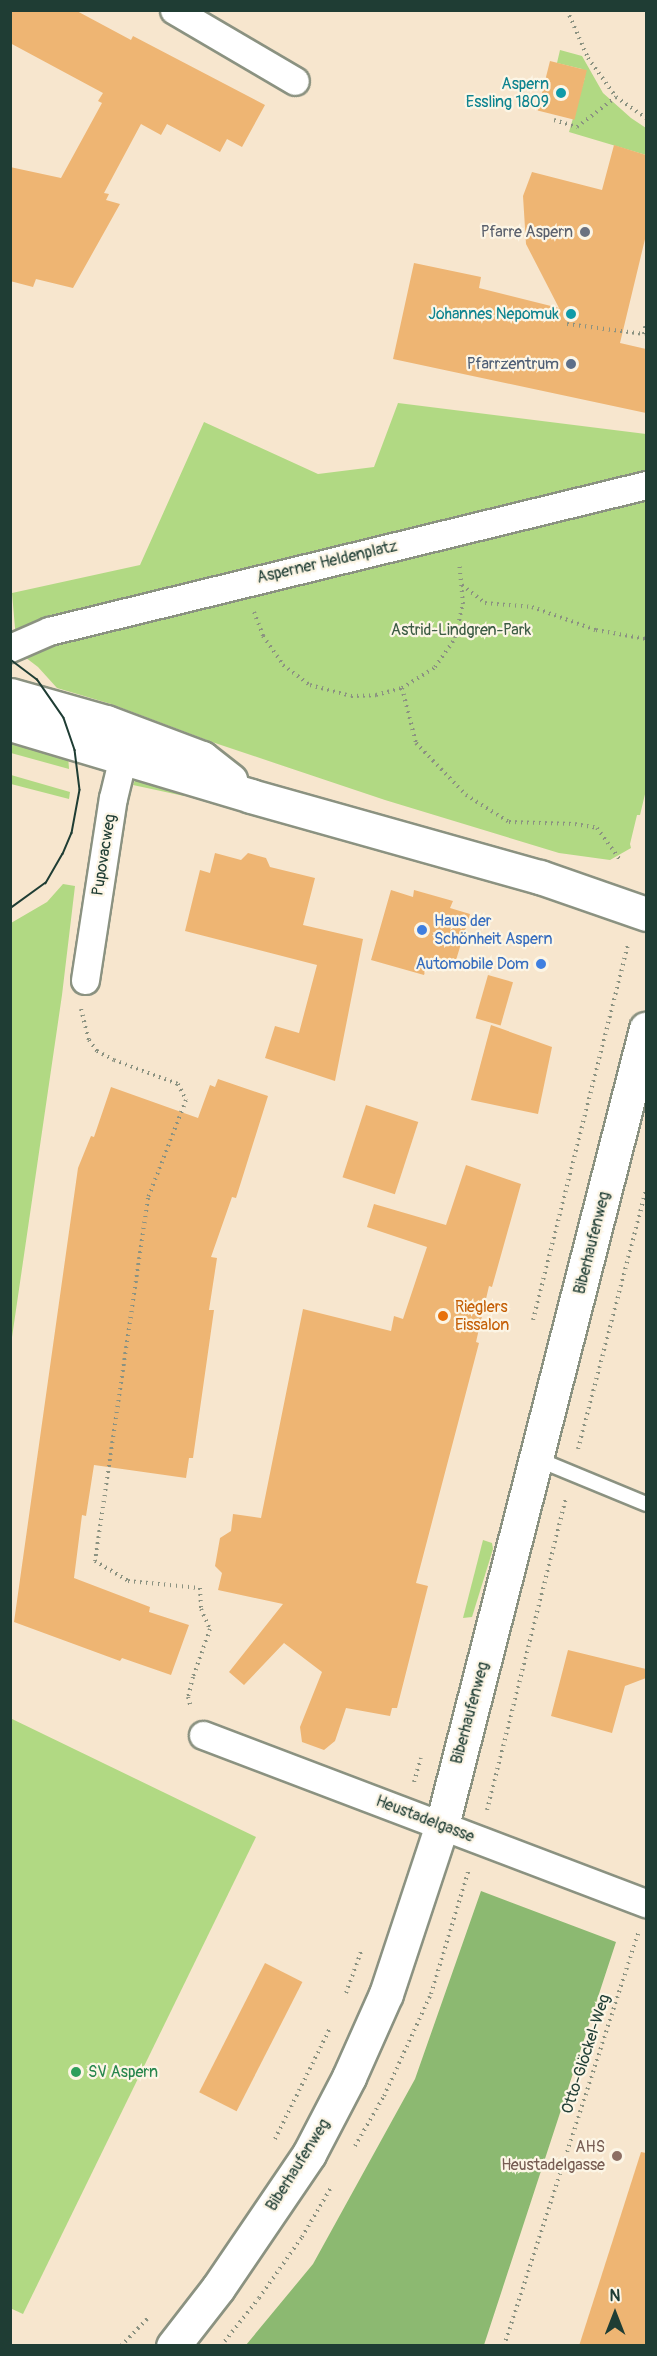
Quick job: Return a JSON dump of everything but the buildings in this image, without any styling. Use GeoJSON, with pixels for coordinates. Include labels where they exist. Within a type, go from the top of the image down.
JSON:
{"type":"FeatureCollection","features":[{"type":"Feature","properties":{"kind":"main road"},"geometry":{"type":"LineString","coordinates":[[10,696],[84,715],[126,744]]}},
{"type":"Feature","properties":{"kind":"main road"},"geometry":{"type":"LineString","coordinates":[[10,724],[202,758],[251,796],[540,876],[646,915]]}},
{"type":"Feature","properties":{"kind":"main road","name":"Biberhaufenweg"},"geometry":{"type":"LineString","coordinates":[[173,2346],[218,2288],[314,2145],[349,2077],[386,1994],[442,1825],[646,1029]]}},
{"type":"Feature","properties":{"kind":"street"},"geometry":{"type":"LineString","coordinates":[[174,10],[295,81]]}},
{"type":"Feature","properties":{"kind":"street","name":"Asperner Heldenplatz"},"geometry":{"type":"LineString","coordinates":[[10,648],[49,631],[646,485]]}},
{"type":"Feature","properties":{"kind":"street","name":"Pupovacweg"},"geometry":{"type":"LineString","coordinates":[[85,980],[105,842],[126,744]]}},
{"type":"Feature","properties":{"kind":"street","name":"Heustadelgasse"},"geometry":{"type":"LineString","coordinates":[[203,1735],[442,1825],[644,1914]]}},
{"type":"Feature","properties":{"kind":"lane"},"geometry":{"type":"LineString","coordinates":[[537,1459],[646,1504]]}},
{"type":"Feature","properties":{"kind":"path"},"geometry":{"type":"LineString","coordinates":[[567,10],[588,58],[616,97],[646,118]]}},
{"type":"Feature","properties":{"kind":"path"},"geometry":{"type":"LineString","coordinates":[[554,120],[577,127],[616,97]]}},
{"type":"Feature","properties":{"kind":"path"},"geometry":{"type":"LineString","coordinates":[[567,324],[645,334],[646,323]]}},
{"type":"Feature","properties":{"kind":"path"},"geometry":{"type":"LineString","coordinates":[[251,605],[263,636],[283,665],[310,685],[351,696],[376,695],[402,688],[435,668],[454,638],[463,604],[454,533]]}},
{"type":"Feature","properties":{"kind":"path"},"geometry":{"type":"LineString","coordinates":[[462,584],[485,603],[532,607],[596,630],[646,639]]}},
{"type":"Feature","properties":{"kind":"path"},"geometry":{"type":"LineString","coordinates":[[402,688],[416,743],[466,795],[509,822],[575,824],[597,828],[620,860]]}},
{"type":"Feature","properties":{"kind":"path"},"geometry":{"type":"LineString","coordinates":[[532,1323],[628,943]]}},
{"type":"Feature","properties":{"kind":"path"},"geometry":{"type":"LineString","coordinates":[[85,980],[80,994],[83,1022],[89,1040],[97,1051],[114,1060],[178,1084],[186,1100],[148,1198],[95,1561],[128,1581],[200,1588],[201,1609],[210,1629],[188,1697],[203,1735]]}},
{"type":"Feature","properties":{"kind":"path"},"geometry":{"type":"LineString","coordinates":[[413,1785],[423,1750]]}},
{"type":"Feature","properties":{"kind":"path","name":"Otto-Glöckel-Weg"},"geometry":{"type":"LineString","coordinates":[[504,2346],[644,1914]]}},
{"type":"Feature","properties":{"kind":"path"},"geometry":{"type":"LineString","coordinates":[[346,1995],[365,1940]]}},
{"type":"Feature","properties":{"kind":"path"},"geometry":{"type":"LineString","coordinates":[[274,2142],[331,2026]]}},
{"type":"Feature","properties":{"kind":"path"},"geometry":{"type":"LineString","coordinates":[[121,2346],[152,2315]]}},
{"type":"Feature","properties":{"kind":"green space"},"geometry":{"type":"Polygon","coordinates":[[[560,50],[582,56],[603,93],[646,128],[646,155],[569,132],[585,77],[582,69],[557,63],[560,50]]]}},
{"type":"Feature","properties":{"kind":"green space","name":"Astrid-Lindgren-Park"},"geometry":{"type":"Polygon","coordinates":[[[398,403],[646,434],[646,790],[640,815],[637,815],[631,848],[610,860],[559,853],[385,800],[212,742],[111,704],[57,688],[38,667],[17,651],[12,593],[140,565],[204,422],[318,474],[374,467],[398,403]]]}},
{"type":"Feature","properties":{"kind":"green space"},"geometry":{"type":"Polygon","coordinates":[[[10,733],[68,755],[69,769],[11,753],[10,733]]]}},
{"type":"Feature","properties":{"kind":"green space"},"geometry":{"type":"Polygon","coordinates":[[[11,775],[70,792],[69,799],[11,784],[11,775]]]}},
{"type":"Feature","properties":{"kind":"green space"},"geometry":{"type":"Polygon","coordinates":[[[137,776],[190,794],[184,796],[133,785],[137,776]]]}},
{"type":"Feature","properties":{"kind":"green space"},"geometry":{"type":"Polygon","coordinates":[[[63,884],[75,886],[62,995],[11,1344],[11,923],[47,902],[63,884]]]}},
{"type":"Feature","properties":{"kind":"green space"},"geometry":{"type":"Polygon","coordinates":[[[483,1540],[492,1543],[493,1549],[472,1617],[463,1618],[483,1540]]]}},
{"type":"Feature","properties":{"kind":"green space","name":"SV Aspern"},"geometry":{"type":"Polygon","coordinates":[[[10,1718],[256,1837],[23,2314],[10,2308],[10,1718]]]}},
{"type":"Feature","properties":{"kind":"green space"},"geometry":{"type":"Polygon","coordinates":[[[481,1891],[616,1942],[484,2345],[246,2345],[313,2264],[415,2079],[481,1891]]]}},
{"type":"Feature","properties":{"kind":"tram line"},"geometry":{"type":"LineString","coordinates":[[10,659],[37,679],[64,718],[75,750],[80,790],[72,833],[46,883],[10,909]]}},
{"type":"Feature","properties":{"kind":"place","name":"Aspern Essling 1809"},"geometry":{"type":"Point","coordinates":[561,93]}},
{"type":"Feature","properties":{"kind":"place","name":"Pfarre Aspern"},"geometry":{"type":"Point","coordinates":[585,232]}},
{"type":"Feature","properties":{"kind":"place","name":"Johannes Nepomuk"},"geometry":{"type":"Point","coordinates":[571,314]}},
{"type":"Feature","properties":{"kind":"place","name":"Pfarrzentrum"},"geometry":{"type":"Point","coordinates":[571,364]}},
{"type":"Feature","properties":{"kind":"place","name":"Haus der Schönheit Aspern"},"geometry":{"type":"Point","coordinates":[422,930]}},
{"type":"Feature","properties":{"kind":"place","name":"Automobile Dom"},"geometry":{"type":"Point","coordinates":[541,964]}},
{"type":"Feature","properties":{"kind":"place","name":"Rieglers Eissalon"},"geometry":{"type":"Point","coordinates":[443,1316]}},
{"type":"Feature","properties":{"kind":"place","name":"SV Aspern"},"geometry":{"type":"Point","coordinates":[76,2072]}},
{"type":"Feature","properties":{"kind":"place","name":"AHS Heustadelgasse"},"geometry":{"type":"Point","coordinates":[617,2156]}}]}
